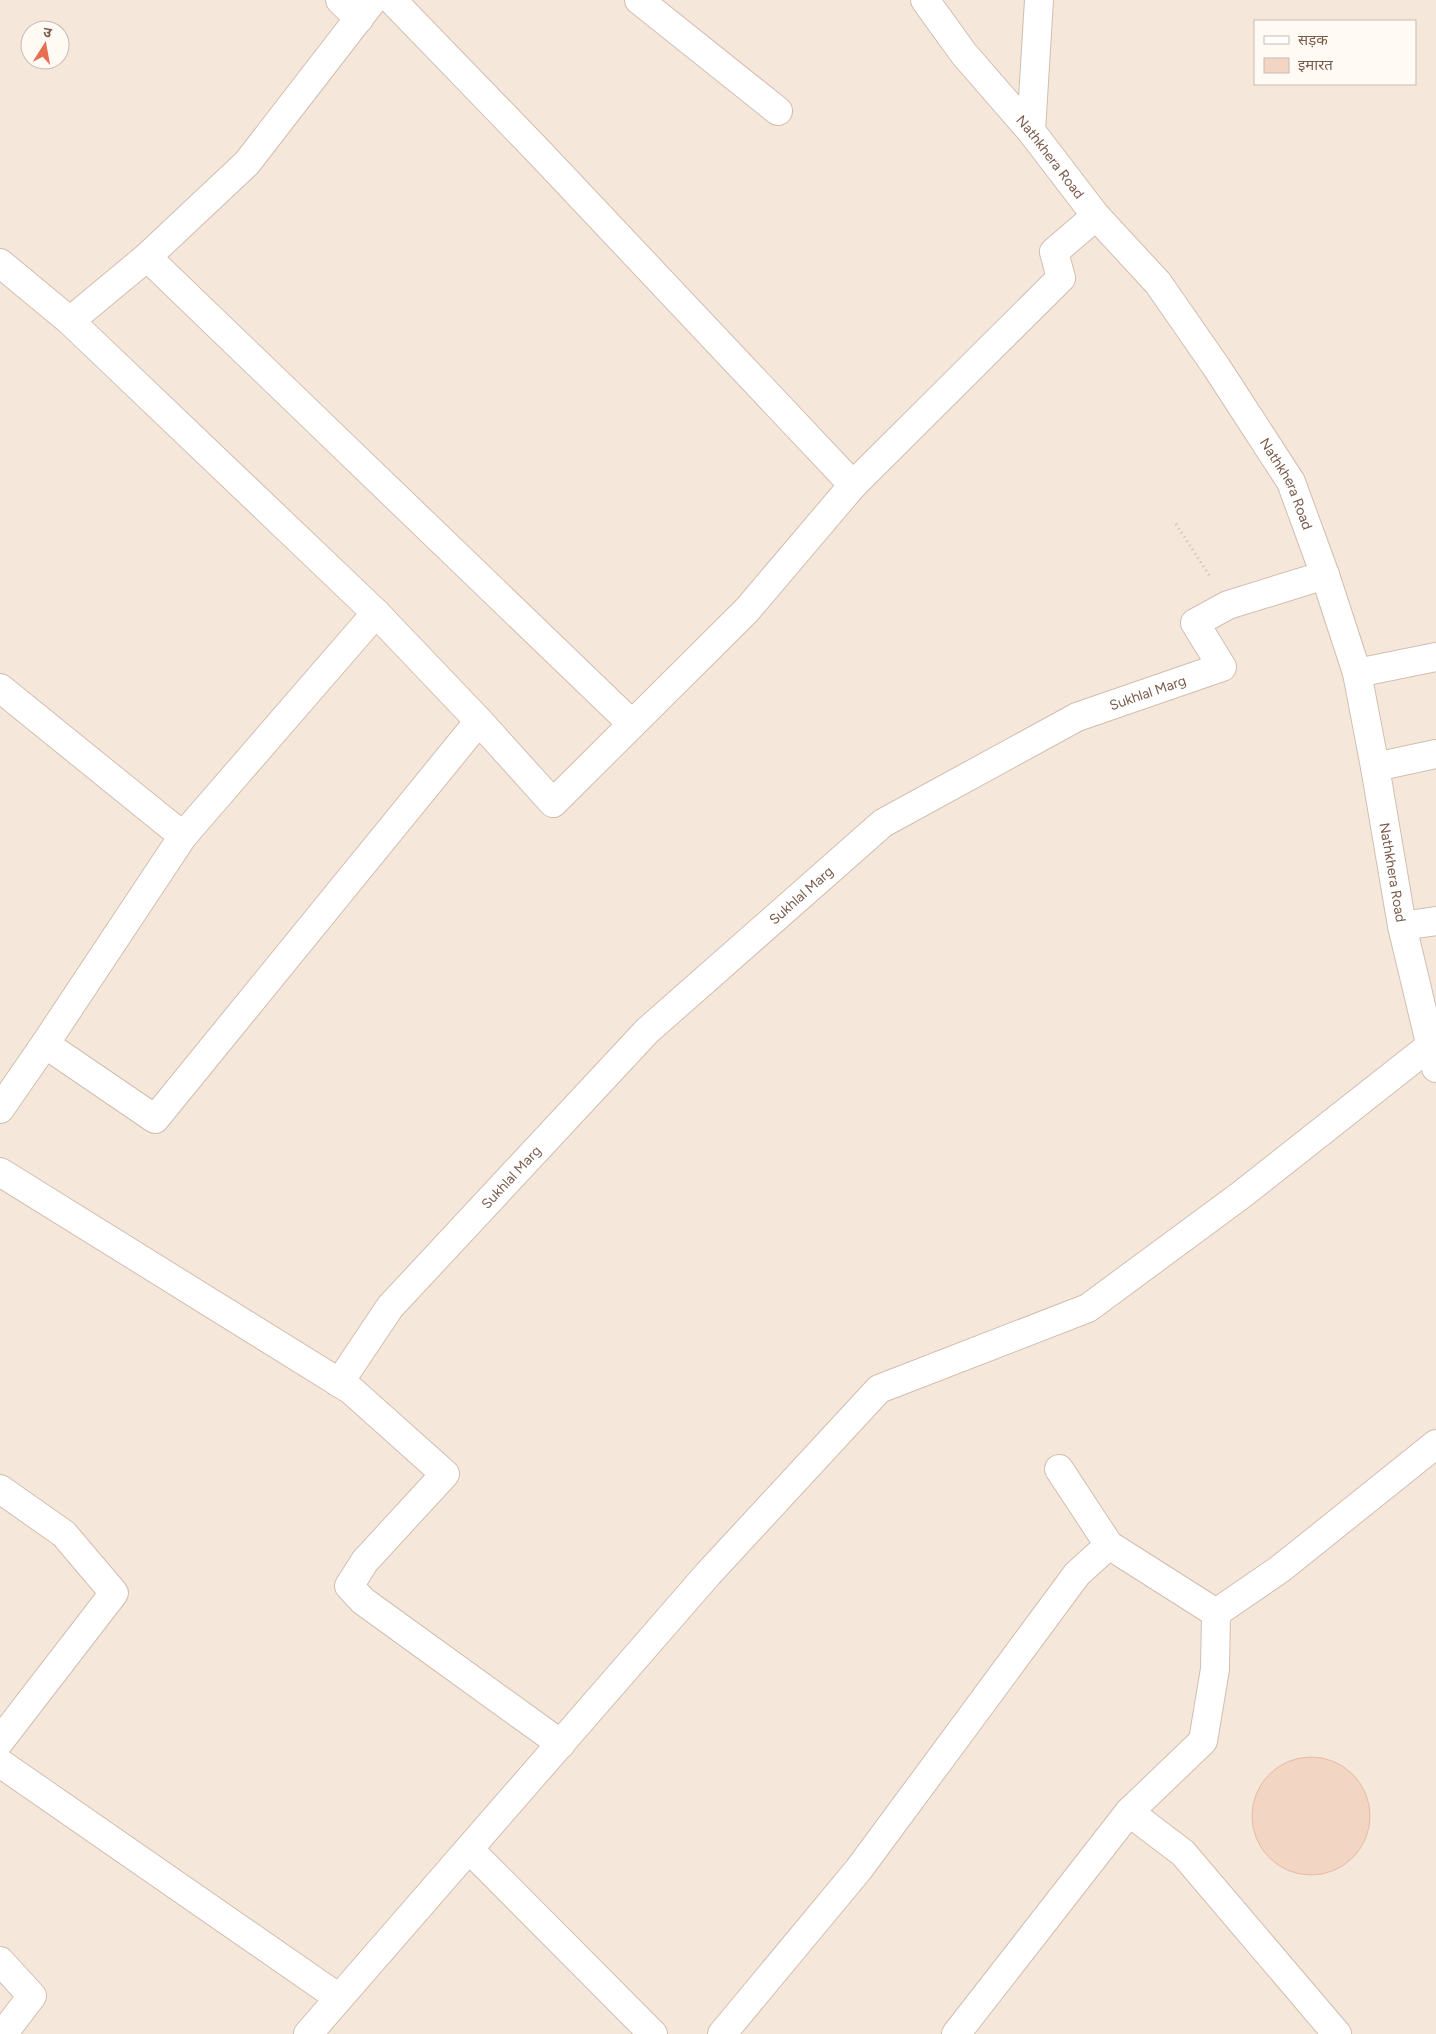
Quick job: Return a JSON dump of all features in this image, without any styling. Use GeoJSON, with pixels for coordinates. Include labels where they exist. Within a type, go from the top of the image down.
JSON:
{"type":"FeatureCollection","features":[{"type":"Feature","properties":{"kind":"street"},"geometry":{"type":"LineString","coordinates":[[70,321],[147,257],[247,163],[366,9],[340,0]]}},
{"type":"Feature","properties":{"kind":"street"},"geometry":{"type":"LineString","coordinates":[[392,0],[539,152],[853,485]]}},
{"type":"Feature","properties":{"kind":"street"},"geometry":{"type":"LineString","coordinates":[[639,0],[778,111]]}},
{"type":"Feature","properties":{"kind":"street","name":"Nathkhera Road"},"geometry":{"type":"LineString","coordinates":[[925,0],[964,54],[1031,130],[1096,216],[1158,283],[1217,368],[1291,482],[1325,575],[1357,673],[1402,926],[1433,1057]]}},
{"type":"Feature","properties":{"kind":"street"},"geometry":{"type":"LineString","coordinates":[[1031,130],[1039,0]]}},
{"type":"Feature","properties":{"kind":"street"},"geometry":{"type":"LineString","coordinates":[[0,263],[70,321],[376,613],[479,721],[553,803],[747,610],[853,485],[1061,278],[1054,252],[1096,216]]}},
{"type":"Feature","properties":{"kind":"street"},"geometry":{"type":"LineString","coordinates":[[147,257],[632,724]]}},
{"type":"Feature","properties":{"kind":"street","name":"Sukhlal Marg"},"geometry":{"type":"LineString","coordinates":[[339,1383],[390,1308],[647,1030],[875,829],[1077,717],[1222,666],[1195,623],[1228,605],[1325,575]]}},
{"type":"Feature","properties":{"kind":"street"},"geometry":{"type":"LineString","coordinates":[[0,1108],[45,1044],[183,836],[376,613]]}},
{"type":"Feature","properties":{"kind":"street"},"geometry":{"type":"LineString","coordinates":[[1357,673],[1436,657]]}},
{"type":"Feature","properties":{"kind":"street"},"geometry":{"type":"LineString","coordinates":[[0,688],[183,836]]}},
{"type":"Feature","properties":{"kind":"street"},"geometry":{"type":"LineString","coordinates":[[45,1044],[155,1119],[479,721]]}},
{"type":"Feature","properties":{"kind":"street"},"geometry":{"type":"LineString","coordinates":[[1375,767],[1436,754]]}},
{"type":"Feature","properties":{"kind":"street"},"geometry":{"type":"LineString","coordinates":[[1402,926],[1436,921]]}},
{"type":"Feature","properties":{"kind":"street"},"geometry":{"type":"LineString","coordinates":[[308,2034],[708,1574],[879,1389],[1088,1308],[1433,1057]]}},
{"type":"Feature","properties":{"kind":"street"},"geometry":{"type":"LineString","coordinates":[[0,1172],[351,1390],[445,1474],[365,1561],[349,1586],[363,1601],[561,1744]]}},
{"type":"Feature","properties":{"kind":"street"},"geometry":{"type":"LineString","coordinates":[[1216,1613],[1280,1569],[1436,1444]]}},
{"type":"Feature","properties":{"kind":"street"},"geometry":{"type":"LineString","coordinates":[[1059,1469],[1109,1545],[1216,1613]]}},
{"type":"Feature","properties":{"kind":"street"},"geometry":{"type":"LineString","coordinates":[[0,1490],[64,1534],[114,1593],[0,1740]]}},
{"type":"Feature","properties":{"kind":"street"},"geometry":{"type":"LineString","coordinates":[[722,2034],[859,1869],[1077,1574],[1109,1545]]}},
{"type":"Feature","properties":{"kind":"street"},"geometry":{"type":"LineString","coordinates":[[956,2034],[1129,1812],[1203,1742],[1215,1669],[1216,1613]]}},
{"type":"Feature","properties":{"kind":"street"},"geometry":{"type":"LineString","coordinates":[[0,1763],[339,1998]]}},
{"type":"Feature","properties":{"kind":"street"},"geometry":{"type":"LineString","coordinates":[[1129,1812],[1184,1853],[1337,2034]]}},
{"type":"Feature","properties":{"kind":"street"},"geometry":{"type":"LineString","coordinates":[[469,1848],[653,2034]]}},
{"type":"Feature","properties":{"kind":"street"},"geometry":{"type":"LineString","coordinates":[[0,1961],[32,1996],[3,2034]]}},
{"type":"Feature","properties":{"kind":"path"},"geometry":{"type":"LineString","coordinates":[[1176,524],[1228,605]]}},
{"type":"Feature","properties":{"kind":"shaded area"},"geometry":{"type":"Polygon","coordinates":[[[0,0],[1436,0],[1436,2034],[0,2034],[0,0]]]}},
{"type":"Feature","properties":{"kind":"building"},"geometry":{"type":"Polygon","coordinates":[[[1311,1757],[1333,1762],[1344,1767],[1360,1783],[1365,1794],[1370,1816],[1365,1838],[1360,1849],[1344,1865],[1333,1870],[1311,1875],[1289,1870],[1278,1865],[1262,1849],[1257,1838],[1252,1816],[1257,1794],[1262,1783],[1278,1767],[1289,1762],[1311,1757]]]}}]}
